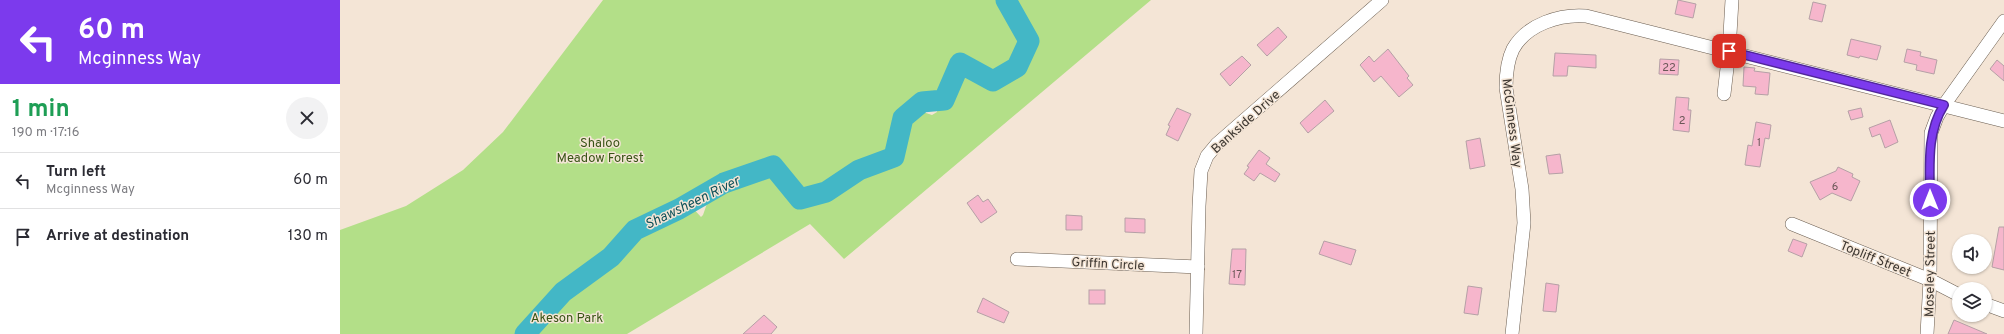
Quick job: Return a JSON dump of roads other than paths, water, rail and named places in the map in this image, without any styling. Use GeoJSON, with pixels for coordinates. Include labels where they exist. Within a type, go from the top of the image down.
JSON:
{"type":"FeatureCollection","features":[{"type":"Feature","properties":{"kind":"street","name":"Bankside Drive"},"geometry":{"type":"LineString","coordinates":[[1196,334],[1198,206],[1201,171],[1207,156],[1217,144],[1382,0]]}},
{"type":"Feature","properties":{"kind":"street"},"geometry":{"type":"LineString","coordinates":[[1724,94],[1729,51],[1732,0]]}},
{"type":"Feature","properties":{"kind":"street","name":"McGinness Way"},"geometry":{"type":"LineString","coordinates":[[1512,334],[1524,223],[1522,190],[1506,88],[1506,73],[1514,48],[1526,35],[1553,18],[1574,15],[1586,16],[1729,51]]}},
{"type":"Feature","properties":{"kind":"street","name":"Moseley Street"},"geometry":{"type":"LineString","coordinates":[[1927,334],[1930,280],[1931,133],[1936,117],[1971,70],[2004,21]]}},
{"type":"Feature","properties":{"kind":"street"},"geometry":{"type":"LineString","coordinates":[[1729,51],[2004,121]]}},
{"type":"Feature","properties":{"kind":"street","name":"Topliff Street"},"geometry":{"type":"LineString","coordinates":[[1792,224],[1930,280],[1952,291]]}},
{"type":"Feature","properties":{"kind":"street","name":"Griffin Circle"},"geometry":{"type":"LineString","coordinates":[[1017,259],[1198,267]]}},
{"type":"Feature","properties":{"kind":"street"},"geometry":{"type":"LineString","coordinates":[[1992,307],[2004,311]]}},
{"type":"Feature","properties":{"kind":"waterway","name":"Shawsheen River"},"geometry":{"type":"LineString","coordinates":[[525,334],[563,292],[611,257],[635,230],[679,209],[724,183],[773,166],[800,199],[826,192],[859,170],[894,157],[903,118],[922,102],[944,100],[960,63],[993,81],[1017,67],[1029,41],[1006,0]]}},
{"type":"Feature","properties":{"kind":"park label","name":"Shaloo Meadow Forest"},"geometry":{"type":"Point","coordinates":[600,150]}},
{"type":"Feature","properties":{"kind":"park label","name":"Akeson Park"},"geometry":{"type":"Point","coordinates":[567,317]}}]}
